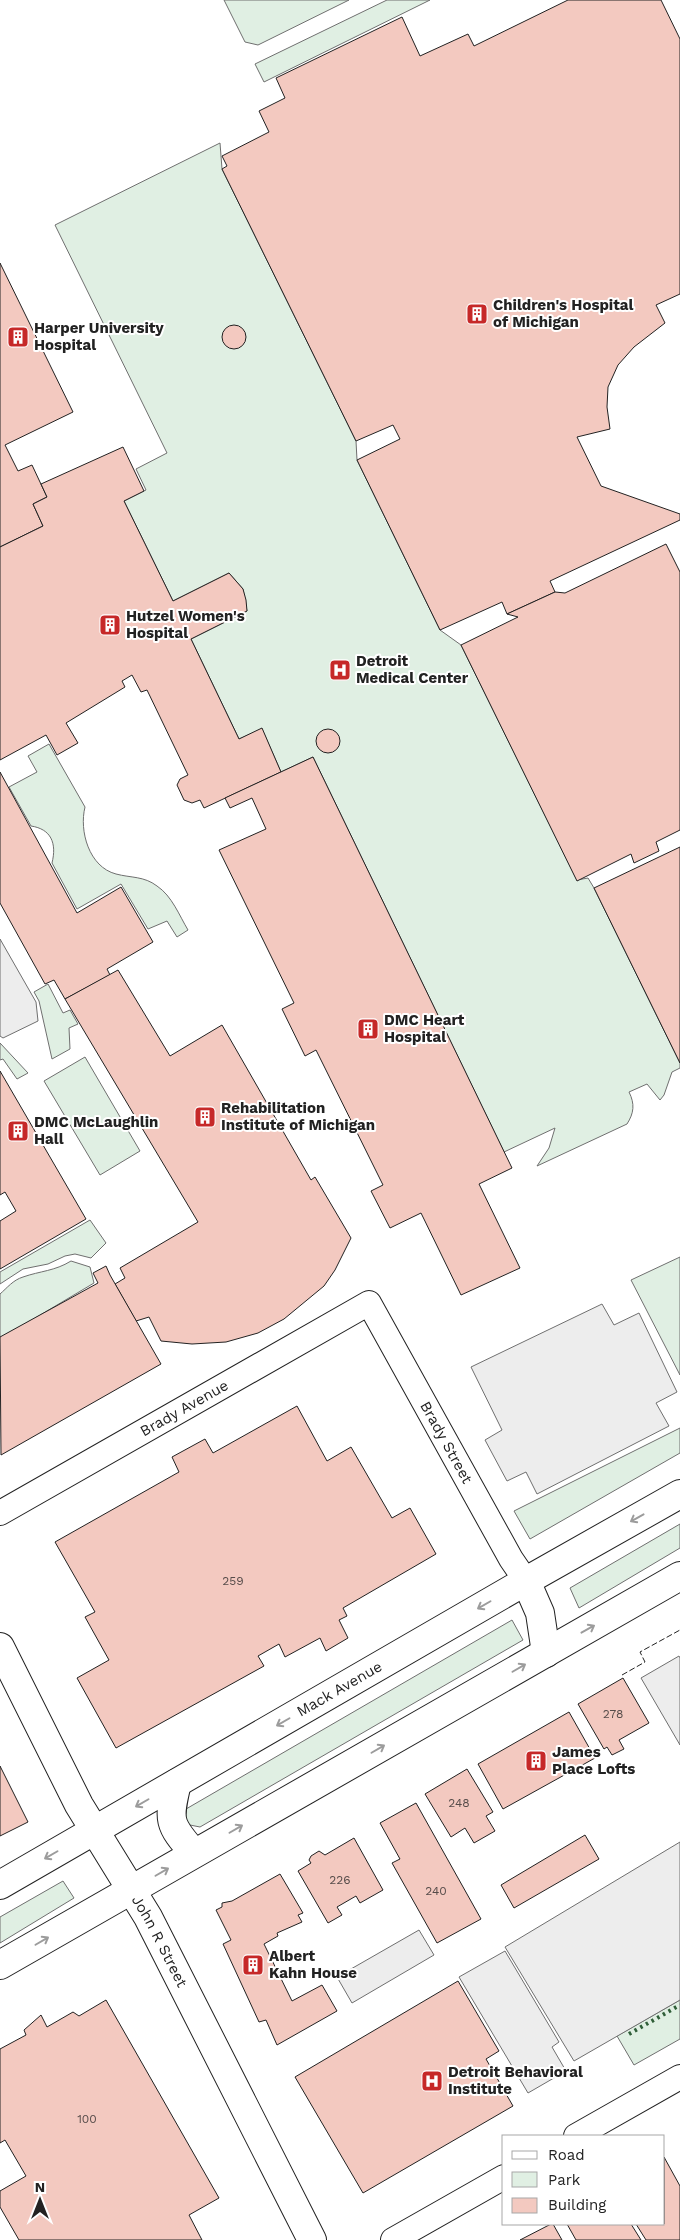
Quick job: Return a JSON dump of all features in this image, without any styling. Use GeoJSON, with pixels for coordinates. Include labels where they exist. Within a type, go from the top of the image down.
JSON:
{"type":"FeatureCollection","features":[{"type":"Feature","properties":{"kind":"main road","name":"Mack Avenue"},"geometry":{"type":"LineString","coordinates":[[0,1885],[680,1494]]}},
{"type":"Feature","properties":{"kind":"main road"},"geometry":{"type":"LineString","coordinates":[[0,1965],[680,1576]]}},
{"type":"Feature","properties":{"kind":"main road"},"geometry":{"type":"LineString","coordinates":[[526,1581],[540,1613],[546,1653]]}},
{"type":"Feature","properties":{"kind":"main road","name":"John R Street"},"geometry":{"type":"LineString","coordinates":[[0,1647],[94,1831],[148,1917],[312,2240]]}},
{"type":"Feature","properties":{"kind":"main road"},"geometry":{"type":"LineString","coordinates":[[178,1783],[171,1806],[171,1822],[177,1834],[194,1853]]}},
{"type":"Feature","properties":{"kind":"street","name":"Brady Avenue"},"geometry":{"type":"LineString","coordinates":[[0,1513],[369,1303]]}},
{"type":"Feature","properties":{"kind":"street","name":"Brady Street"},"geometry":{"type":"LineString","coordinates":[[369,1303],[511,1559],[526,1581]]}},
{"type":"Feature","properties":{"kind":"street"},"geometry":{"type":"LineString","coordinates":[[578,2135],[680,2077]]}},
{"type":"Feature","properties":{"kind":"street"},"geometry":{"type":"LineString","coordinates":[[393,2240],[502,2178]]}},
{"type":"Feature","properties":{"kind":"green space"},"geometry":{"type":"Polygon","coordinates":[[[224,0],[349,0],[258,45],[245,42],[224,0]]]}},
{"type":"Feature","properties":{"kind":"green space"},"geometry":{"type":"Polygon","coordinates":[[[387,0],[430,0],[264,82],[255,64],[387,0]]]}},
{"type":"Feature","properties":{"kind":"green space"},"geometry":{"type":"Polygon","coordinates":[[[220,143],[222,169],[356,441],[357,460],[440,630],[461,645],[577,880],[588,878],[594,888],[680,1063],[680,1068],[672,1072],[664,1095],[660,1100],[647,1084],[629,1092],[633,1108],[627,1124],[537,1166],[549,1148],[555,1128],[504,1152],[313,757],[281,772],[262,729],[239,739],[191,639],[247,611],[243,589],[229,573],[173,601],[124,501],[146,490],[136,469],[167,453],[55,225],[220,143]]]}},
{"type":"Feature","properties":{"kind":"green space"},"geometry":{"type":"Polygon","coordinates":[[[49,744],[85,807],[85,837],[93,856],[107,870],[116,874],[142,879],[157,886],[171,900],[188,930],[177,937],[167,921],[148,929],[121,884],[77,909],[52,863],[54,849],[51,838],[43,830],[31,826],[9,787],[37,772],[28,756],[49,744]]]}},
{"type":"Feature","properties":{"kind":"green space"},"geometry":{"type":"Polygon","coordinates":[[[48,984],[63,1013],[70,1010],[78,1024],[69,1028],[70,1049],[52,1059],[39,1001],[34,992],[48,984]]]}},
{"type":"Feature","properties":{"kind":"green space"},"geometry":{"type":"Polygon","coordinates":[[[0,1043],[28,1073],[17,1079],[3,1059],[0,1060],[0,1043]]]}},
{"type":"Feature","properties":{"kind":"green space"},"geometry":{"type":"Polygon","coordinates":[[[85,1057],[140,1151],[100,1175],[44,1081],[85,1057]]]}},
{"type":"Feature","properties":{"kind":"green space"},"geometry":{"type":"Polygon","coordinates":[[[90,1220],[106,1243],[91,1258],[75,1254],[65,1256],[48,1264],[23,1269],[0,1284],[0,1272],[90,1220]]]}},
{"type":"Feature","properties":{"kind":"green space"},"geometry":{"type":"Polygon","coordinates":[[[680,1257],[680,1375],[631,1280],[680,1257]]]}},
{"type":"Feature","properties":{"kind":"green space"},"geometry":{"type":"Polygon","coordinates":[[[71,1261],[90,1267],[94,1283],[0,1339],[0,1294],[19,1278],[53,1269],[71,1261]]]}},
{"type":"Feature","properties":{"kind":"green space"},"geometry":{"type":"Polygon","coordinates":[[[680,1428],[680,1453],[530,1539],[514,1511],[680,1428]]]}},
{"type":"Feature","properties":{"kind":"green space"},"geometry":{"type":"Polygon","coordinates":[[[680,1524],[680,1548],[579,1608],[570,1588],[680,1524]]]}},
{"type":"Feature","properties":{"kind":"green space"},"geometry":{"type":"Polygon","coordinates":[[[512,1620],[523,1640],[200,1827],[190,1825],[185,1820],[186,1809],[512,1620]]]}},
{"type":"Feature","properties":{"kind":"green space"},"geometry":{"type":"Polygon","coordinates":[[[63,1881],[74,1898],[0,1943],[0,1917],[63,1881]]]}},
{"type":"Feature","properties":{"kind":"green space"},"geometry":{"type":"Polygon","coordinates":[[[680,2000],[680,2039],[634,2065],[617,2036],[680,2000]]]}},
{"type":"Feature","properties":{"kind":"shaded area"},"geometry":{"type":"Polygon","coordinates":[[[0,939],[36,1002],[38,1021],[3,1038],[0,1036],[0,939]]]}},
{"type":"Feature","properties":{"kind":"shaded area"},"geometry":{"type":"Polygon","coordinates":[[[602,1304],[614,1325],[639,1313],[677,1392],[656,1403],[669,1426],[537,1494],[526,1472],[507,1481],[485,1440],[502,1430],[471,1367],[602,1304]]]}},
{"type":"Feature","properties":{"kind":"shaded area"},"geometry":{"type":"Polygon","coordinates":[[[679,1656],[680,1658],[680,1745],[641,1678],[679,1656]]]}},
{"type":"Feature","properties":{"kind":"shaded area"},"geometry":{"type":"Polygon","coordinates":[[[680,1842],[680,2000],[574,2061],[505,1947],[680,1842]]]}},
{"type":"Feature","properties":{"kind":"shaded area"},"geometry":{"type":"Polygon","coordinates":[[[419,1930],[434,1955],[352,2003],[337,1977],[419,1930]]]}},
{"type":"Feature","properties":{"kind":"shaded area"},"geometry":{"type":"Polygon","coordinates":[[[505,1951],[559,2042],[552,2047],[566,2071],[528,2093],[459,1977],[505,1951]]]}},
{"type":"Feature","properties":{"kind":"building","name":"Children's Hospital of Michigan"},"geometry":{"type":"Polygon","coordinates":[[[568,0],[661,0],[680,39],[680,294],[656,305],[665,323],[634,347],[618,365],[608,387],[607,407],[610,429],[577,437],[601,486],[680,514],[680,520],[550,581],[555,592],[507,614],[502,602],[440,630],[357,460],[400,439],[393,425],[356,441],[222,169],[227,166],[222,156],[269,132],[259,111],[285,98],[276,78],[402,17],[420,56],[468,34],[474,46],[568,0]]]}},
{"type":"Feature","properties":{"kind":"building","name":"Harper University Hospital"},"geometry":{"type":"Polygon","coordinates":[[[0,263],[73,412],[5,445],[18,471],[32,465],[47,497],[33,504],[43,526],[0,547],[0,263]]]}},
{"type":"Feature","properties":{"kind":"building"},"geometry":{"type":"Polygon","coordinates":[[[234,325],[243,328],[246,337],[243,346],[234,349],[225,346],[222,337],[225,328],[234,325]]]}},
{"type":"Feature","properties":{"kind":"building","name":"Hutzel Women's Hospital"},"geometry":{"type":"Polygon","coordinates":[[[123,447],[144,491],[124,501],[173,601],[229,573],[243,589],[246,600],[247,611],[191,639],[239,739],[262,728],[281,772],[204,808],[200,800],[192,803],[184,800],[177,785],[180,779],[188,775],[147,690],[141,692],[132,675],[122,681],[125,687],[66,723],[78,743],[57,755],[46,735],[0,760],[0,547],[43,526],[33,504],[47,497],[41,484],[123,447]]]}},
{"type":"Feature","properties":{"kind":"building"},"geometry":{"type":"Polygon","coordinates":[[[666,544],[680,572],[680,830],[656,842],[659,851],[634,863],[631,854],[577,881],[461,645],[518,617],[507,614],[555,592],[565,593],[666,544]]]}},
{"type":"Feature","properties":{"kind":"building"},"geometry":{"type":"Polygon","coordinates":[[[328,729],[337,732],[340,741],[337,750],[328,753],[319,750],[316,741],[319,732],[328,729]]]}},
{"type":"Feature","properties":{"kind":"building","name":"DMC Heart Hospital"},"geometry":{"type":"Polygon","coordinates":[[[313,757],[512,1168],[479,1184],[520,1268],[461,1295],[421,1213],[390,1228],[371,1191],[383,1185],[316,1050],[305,1056],[282,1009],[294,1003],[219,850],[266,829],[252,798],[230,808],[225,798],[313,757]]]}},
{"type":"Feature","properties":{"kind":"building"},"geometry":{"type":"Polygon","coordinates":[[[0,772],[77,913],[121,887],[153,942],[107,969],[110,975],[65,999],[54,980],[45,984],[0,903],[0,772]]]}},
{"type":"Feature","properties":{"kind":"building"},"geometry":{"type":"Polygon","coordinates":[[[680,847],[680,1063],[594,888],[680,847]]]}},
{"type":"Feature","properties":{"kind":"building","name":"Rehabilitation Institute of Michigan"},"geometry":{"type":"Polygon","coordinates":[[[118,970],[170,1056],[222,1025],[311,1180],[315,1177],[351,1238],[335,1270],[324,1286],[284,1319],[258,1333],[226,1342],[192,1344],[161,1341],[149,1317],[136,1321],[115,1284],[125,1278],[120,1268],[198,1222],[65,999],[118,970]]]}},
{"type":"Feature","properties":{"kind":"building","name":"DMC McLaughlin Hall"},"geometry":{"type":"Polygon","coordinates":[[[0,1071],[86,1219],[0,1269],[0,1221],[16,1211],[5,1192],[0,1195],[0,1071]]]}},
{"type":"Feature","properties":{"kind":"building"},"geometry":{"type":"Polygon","coordinates":[[[106,1266],[161,1364],[1,1455],[0,1337],[98,1283],[93,1273],[106,1266]]]}},
{"type":"Feature","properties":{"kind":"building"},"geometry":{"type":"Polygon","coordinates":[[[297,1406],[327,1461],[351,1447],[392,1518],[410,1508],[436,1554],[343,1608],[347,1616],[339,1620],[348,1638],[326,1651],[320,1638],[285,1657],[279,1644],[258,1656],[264,1666],[116,1748],[77,1678],[109,1660],[85,1617],[95,1612],[55,1542],[179,1472],[172,1457],[205,1439],[213,1453],[297,1406]]]}},
{"type":"Feature","properties":{"kind":"building"},"geometry":{"type":"Polygon","coordinates":[[[623,1678],[649,1723],[619,1740],[624,1749],[612,1755],[607,1747],[604,1749],[578,1704],[623,1678]]]}},
{"type":"Feature","properties":{"kind":"building","name":"James Place Lofts"},"geometry":{"type":"Polygon","coordinates":[[[569,1712],[595,1758],[503,1809],[478,1764],[569,1712]]]}},
{"type":"Feature","properties":{"kind":"building"},"geometry":{"type":"Polygon","coordinates":[[[0,1766],[28,1822],[0,1836],[0,1766]]]}},
{"type":"Feature","properties":{"kind":"building"},"geometry":{"type":"Polygon","coordinates":[[[467,1769],[493,1812],[486,1816],[495,1831],[474,1843],[465,1828],[451,1837],[425,1794],[467,1769]]]}},
{"type":"Feature","properties":{"kind":"building"},"geometry":{"type":"Polygon","coordinates":[[[416,1803],[481,1919],[437,1943],[392,1863],[400,1859],[380,1823],[416,1803]]]}},
{"type":"Feature","properties":{"kind":"building"},"geometry":{"type":"Polygon","coordinates":[[[585,1835],[599,1859],[514,1908],[501,1885],[585,1835]]]}},
{"type":"Feature","properties":{"kind":"building"},"geometry":{"type":"Polygon","coordinates":[[[354,1838],[383,1890],[360,1903],[356,1896],[337,1907],[342,1915],[328,1923],[298,1871],[311,1863],[309,1860],[311,1856],[319,1851],[325,1855],[354,1838]]]}},
{"type":"Feature","properties":{"kind":"building","name":"Albert Kahn House"},"geometry":{"type":"Polygon","coordinates":[[[280,1874],[303,1913],[298,1915],[302,1922],[277,1933],[278,1936],[264,1944],[292,2001],[322,1985],[337,2011],[277,2045],[266,2020],[259,2022],[223,1944],[231,1940],[216,1910],[222,1907],[222,1903],[232,1901],[280,1874]]]}},
{"type":"Feature","properties":{"kind":"building"},"geometry":{"type":"Polygon","coordinates":[[[458,1981],[499,2051],[486,2059],[513,2106],[363,2193],[295,2077],[458,1981]]]}},
{"type":"Feature","properties":{"kind":"building"},"geometry":{"type":"Polygon","coordinates":[[[106,2000],[219,2198],[189,2215],[202,2240],[19,2240],[0,2207],[0,2191],[26,2176],[5,2140],[0,2143],[0,2049],[26,2035],[24,2030],[41,2015],[47,2027],[73,2012],[79,2016],[106,2000]]]}},
{"type":"Feature","properties":{"kind":"building"},"geometry":{"type":"Polygon","coordinates":[[[665,2159],[680,2186],[680,2240],[646,2240],[637,2225],[665,2225],[665,2159]]]}},
{"type":"Feature","properties":{"kind":"building"},"geometry":{"type":"Polygon","coordinates":[[[549,2225],[554,2225],[562,2240],[520,2240],[549,2225]]]}},
{"type":"Feature","properties":{"kind":"building"},"geometry":{"type":"Polygon","coordinates":[[[568,2225],[632,2225],[641,2240],[576,2240],[568,2225]]]}},
{"type":"Feature","properties":{"kind":"hedge"},"geometry":{"type":"LineString","coordinates":[[629,2034],[680,2005]]}},
{"type":"Feature","properties":{"kind":"fence"},"geometry":{"type":"LineString","coordinates":[[622,1675],[645,1662],[640,1652],[680,1630]]}},
{"type":"Feature","properties":{"kind":"place","name":"Children's Hospital of Michigan"},"geometry":{"type":"Point","coordinates":[477,314]}},
{"type":"Feature","properties":{"kind":"place","name":"Harper University Hospital"},"geometry":{"type":"Point","coordinates":[18,337]}},
{"type":"Feature","properties":{"kind":"place","name":"Hutzel Women's Hospital"},"geometry":{"type":"Point","coordinates":[110,625]}},
{"type":"Feature","properties":{"kind":"place","name":"Detroit Medical Center"},"geometry":{"type":"Point","coordinates":[340,670]}},
{"type":"Feature","properties":{"kind":"place","name":"DMC Heart Hospital"},"geometry":{"type":"Point","coordinates":[368,1029]}},
{"type":"Feature","properties":{"kind":"place","name":"Rehabilitation Institute of Michigan"},"geometry":{"type":"Point","coordinates":[205,1117]}},
{"type":"Feature","properties":{"kind":"place","name":"DMC McLaughlin Hall"},"geometry":{"type":"Point","coordinates":[18,1131]}},
{"type":"Feature","properties":{"kind":"place","name":"James Place Lofts"},"geometry":{"type":"Point","coordinates":[536,1761]}},
{"type":"Feature","properties":{"kind":"place","name":"Albert Kahn House"},"geometry":{"type":"Point","coordinates":[253,1965]}},
{"type":"Feature","properties":{"kind":"place","name":"Detroit Behavioral Institute"},"geometry":{"type":"Point","coordinates":[432,2081]}}]}
